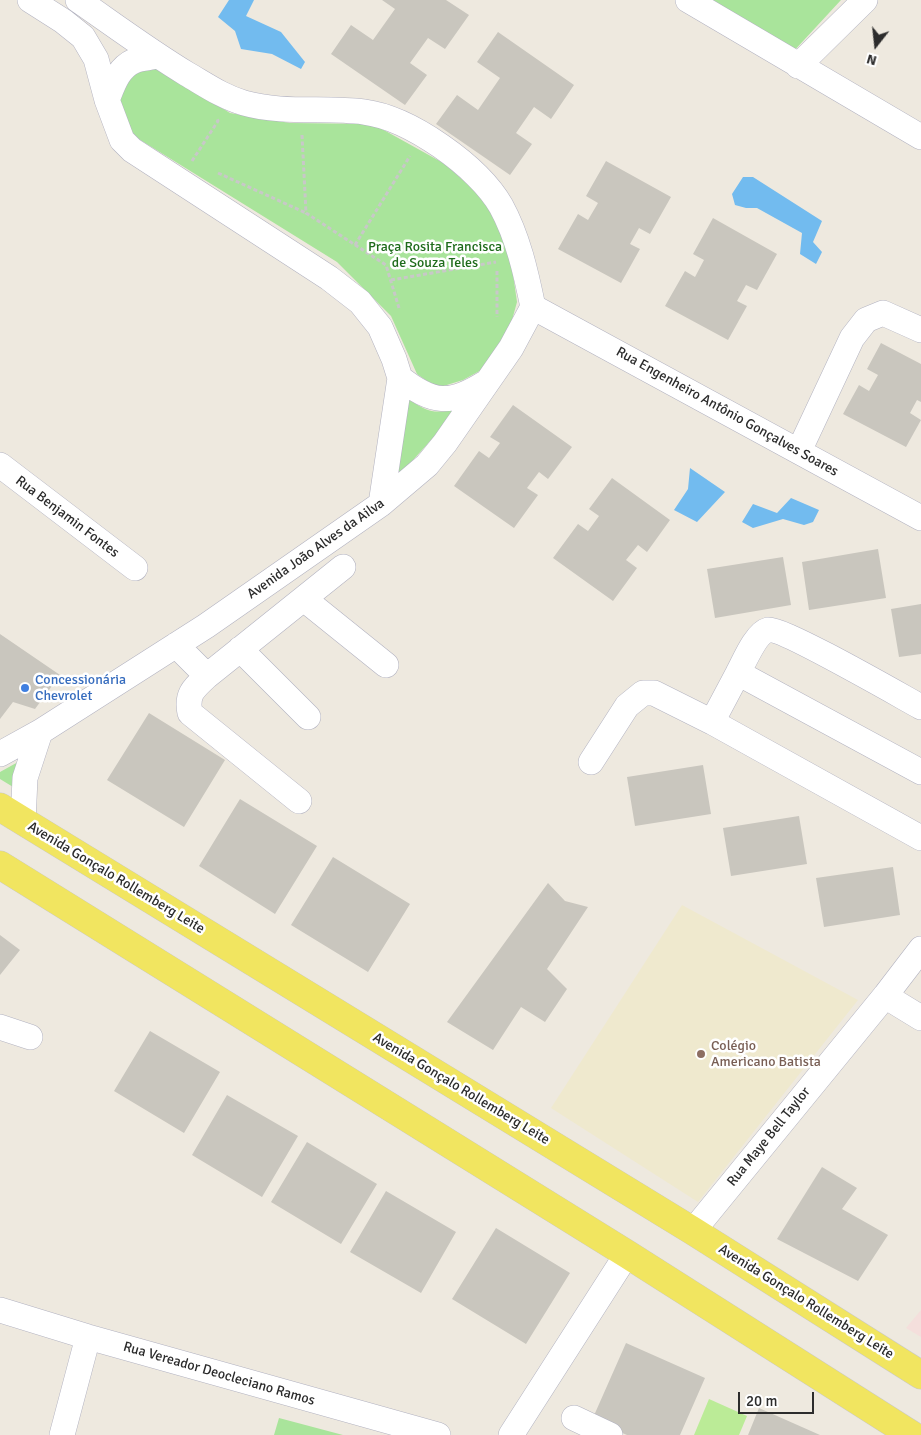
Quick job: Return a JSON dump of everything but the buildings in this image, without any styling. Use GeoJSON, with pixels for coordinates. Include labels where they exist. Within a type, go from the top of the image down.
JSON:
{"type":"FeatureCollection","features":[{"type":"Feature","properties":{"kind":"main road","name":"Avenida Gonçalo Rollemberg Leite"},"geometry":{"type":"LineString","coordinates":[[0,807],[693,1231],[921,1375]]}},
{"type":"Feature","properties":{"kind":"main road"},"geometry":{"type":"LineString","coordinates":[[0,864],[626,1254],[910,1434]]}},
{"type":"Feature","properties":{"kind":"street"},"geometry":{"type":"LineString","coordinates":[[30,0],[63,21],[83,37],[96,59],[107,100],[122,140],[132,150],[329,278],[360,302],[380,327],[394,358],[400,378],[381,504]]}},
{"type":"Feature","properties":{"kind":"street"},"geometry":{"type":"LineString","coordinates":[[78,0],[158,56],[225,97],[246,104],[277,109],[366,112],[388,118],[416,130],[448,152],[483,182],[501,206],[522,260],[533,307]]}},
{"type":"Feature","properties":{"kind":"street"},"geometry":{"type":"LineString","coordinates":[[688,0],[921,137]]}},
{"type":"Feature","properties":{"kind":"street"},"geometry":{"type":"LineString","coordinates":[[798,66],[865,0]]}},
{"type":"Feature","properties":{"kind":"street"},"geometry":{"type":"LineString","coordinates":[[107,100],[115,79],[122,69],[134,61],[158,56]]}},
{"type":"Feature","properties":{"kind":"street","name":"Avenida João Alves da Ailva"},"geometry":{"type":"LineString","coordinates":[[0,754],[40,732],[206,626],[381,504],[428,465],[512,348],[533,307]]}},
{"type":"Feature","properties":{"kind":"street","name":"Rua Engenheiro Antônio Gonçalves Soares"},"geometry":{"type":"LineString","coordinates":[[533,307],[921,518]]}},
{"type":"Feature","properties":{"kind":"street"},"geometry":{"type":"LineString","coordinates":[[798,451],[852,338],[866,320],[883,313],[921,330]]}},
{"type":"Feature","properties":{"kind":"street"},"geometry":{"type":"LineString","coordinates":[[400,378],[429,397],[445,399],[464,395],[491,379]]}},
{"type":"Feature","properties":{"kind":"street","name":"Rua Benjamin Fontes"},"geometry":{"type":"LineString","coordinates":[[0,465],[135,568]]}},
{"type":"Feature","properties":{"kind":"street"},"geometry":{"type":"LineString","coordinates":[[299,801],[190,713],[188,701],[194,688],[207,676],[343,567]]}},
{"type":"Feature","properties":{"kind":"street"},"geometry":{"type":"LineString","coordinates":[[304,598],[386,665]]}},
{"type":"Feature","properties":{"kind":"street"},"geometry":{"type":"LineString","coordinates":[[712,722],[759,636],[767,630],[777,631],[801,642],[921,707]]}},
{"type":"Feature","properties":{"kind":"street"},"geometry":{"type":"LineString","coordinates":[[176,645],[207,676]]}},
{"type":"Feature","properties":{"kind":"street"},"geometry":{"type":"LineString","coordinates":[[240,649],[308,717]]}},
{"type":"Feature","properties":{"kind":"street"},"geometry":{"type":"LineString","coordinates":[[738,673],[921,772]]}},
{"type":"Feature","properties":{"kind":"street"},"geometry":{"type":"LineString","coordinates":[[590,762],[627,706],[643,694],[654,693],[712,722],[921,838]]}},
{"type":"Feature","properties":{"kind":"street"},"geometry":{"type":"LineString","coordinates":[[23,822],[25,778],[40,732]]}},
{"type":"Feature","properties":{"kind":"street","name":"Rua Maye Bell Taylor"},"geometry":{"type":"LineString","coordinates":[[693,1231],[885,996],[921,949]]}},
{"type":"Feature","properties":{"kind":"street"},"geometry":{"type":"LineString","coordinates":[[885,996],[921,1018]]}},
{"type":"Feature","properties":{"kind":"street"},"geometry":{"type":"LineString","coordinates":[[0,1027],[30,1037]]}},
{"type":"Feature","properties":{"kind":"street"},"geometry":{"type":"LineString","coordinates":[[511,1435],[626,1254]]}},
{"type":"Feature","properties":{"kind":"street","name":"Rua Vereador Deocleciano Ramos"},"geometry":{"type":"LineString","coordinates":[[0,1310],[88,1337],[438,1435]]}},
{"type":"Feature","properties":{"kind":"street"},"geometry":{"type":"LineString","coordinates":[[62,1435],[88,1337]]}},
{"type":"Feature","properties":{"kind":"street"},"geometry":{"type":"LineString","coordinates":[[574,1418],[610,1435]]}},
{"type":"Feature","properties":{"kind":"path"},"geometry":{"type":"LineString","coordinates":[[213,114],[218,121],[227,122]]}},
{"type":"Feature","properties":{"kind":"path"},"geometry":{"type":"LineString","coordinates":[[155,164],[192,162],[218,121]]}},
{"type":"Feature","properties":{"kind":"path"},"geometry":{"type":"LineString","coordinates":[[293,133],[311,135]]}},
{"type":"Feature","properties":{"kind":"path"},"geometry":{"type":"LineString","coordinates":[[302,135],[306,213]]}},
{"type":"Feature","properties":{"kind":"path"},"geometry":{"type":"LineString","coordinates":[[355,245],[410,156],[403,152]]}},
{"type":"Feature","properties":{"kind":"path"},"geometry":{"type":"LineString","coordinates":[[210,169],[306,213],[386,265],[401,314]]}},
{"type":"Feature","properties":{"kind":"path"},"geometry":{"type":"LineString","coordinates":[[496,253],[498,324]]}},
{"type":"Feature","properties":{"kind":"path"},"geometry":{"type":"LineString","coordinates":[[391,280],[497,262]]}},
{"type":"Feature","properties":{"kind":"shaded area","name":"Colégio Americano Batista"},"geometry":{"type":"Polygon","coordinates":[[[682,905],[858,1000],[698,1202],[551,1108],[682,905]]]}},
{"type":"Feature","properties":{"kind":"shaded area"},"geometry":{"type":"Polygon","coordinates":[[[921,1310],[921,1337],[906,1328],[921,1310]]]}},
{"type":"Feature","properties":{"kind":"green space"},"geometry":{"type":"Polygon","coordinates":[[[702,0],[841,0],[792,53],[702,0]]]}},
{"type":"Feature","properties":{"kind":"green space","name":"Praça Rosita Francisca de Souza Teles"},"geometry":{"type":"Polygon","coordinates":[[[158,68],[230,113],[290,123],[373,124],[445,164],[505,218],[517,302],[506,342],[485,368],[463,380],[437,388],[417,374],[391,316],[337,262],[129,133],[118,103],[129,69],[158,68]]]}},
{"type":"Feature","properties":{"kind":"green space"},"geometry":{"type":"Polygon","coordinates":[[[405,395],[424,409],[430,411],[459,409],[395,480],[405,395]]]}},
{"type":"Feature","properties":{"kind":"green space"},"geometry":{"type":"Polygon","coordinates":[[[27,757],[18,790],[0,779],[0,772],[27,757]]]}},
{"type":"Feature","properties":{"kind":"green space"},"geometry":{"type":"Polygon","coordinates":[[[709,1399],[747,1416],[739,1435],[694,1435],[709,1399]]]}},
{"type":"Feature","properties":{"kind":"green space"},"geometry":{"type":"Polygon","coordinates":[[[279,1418],[343,1435],[274,1435],[279,1418]]]}},
{"type":"Feature","properties":{"kind":"water"},"geometry":{"type":"Polygon","coordinates":[[[229,0],[254,0],[246,16],[281,32],[305,62],[301,69],[272,54],[241,49],[235,31],[218,17],[229,0]]]}},
{"type":"Feature","properties":{"kind":"water"},"geometry":{"type":"Polygon","coordinates":[[[743,177],[753,177],[822,221],[813,242],[822,252],[816,264],[800,254],[802,233],[757,208],[735,205],[732,194],[743,177]]]}},
{"type":"Feature","properties":{"kind":"water"},"geometry":{"type":"Polygon","coordinates":[[[690,468],[725,492],[697,522],[674,510],[688,489],[690,468]]]}},
{"type":"Feature","properties":{"kind":"water"},"geometry":{"type":"Polygon","coordinates":[[[791,498],[819,510],[813,522],[804,525],[783,519],[753,528],[742,522],[753,504],[777,513],[791,498]]]}},
{"type":"Feature","properties":{"kind":"place","name":"Concessionária Chevrolet"},"geometry":{"type":"Point","coordinates":[25,688]}},
{"type":"Feature","properties":{"kind":"place","name":"Colégio Americano Batista"},"geometry":{"type":"Point","coordinates":[701,1054]}}]}
